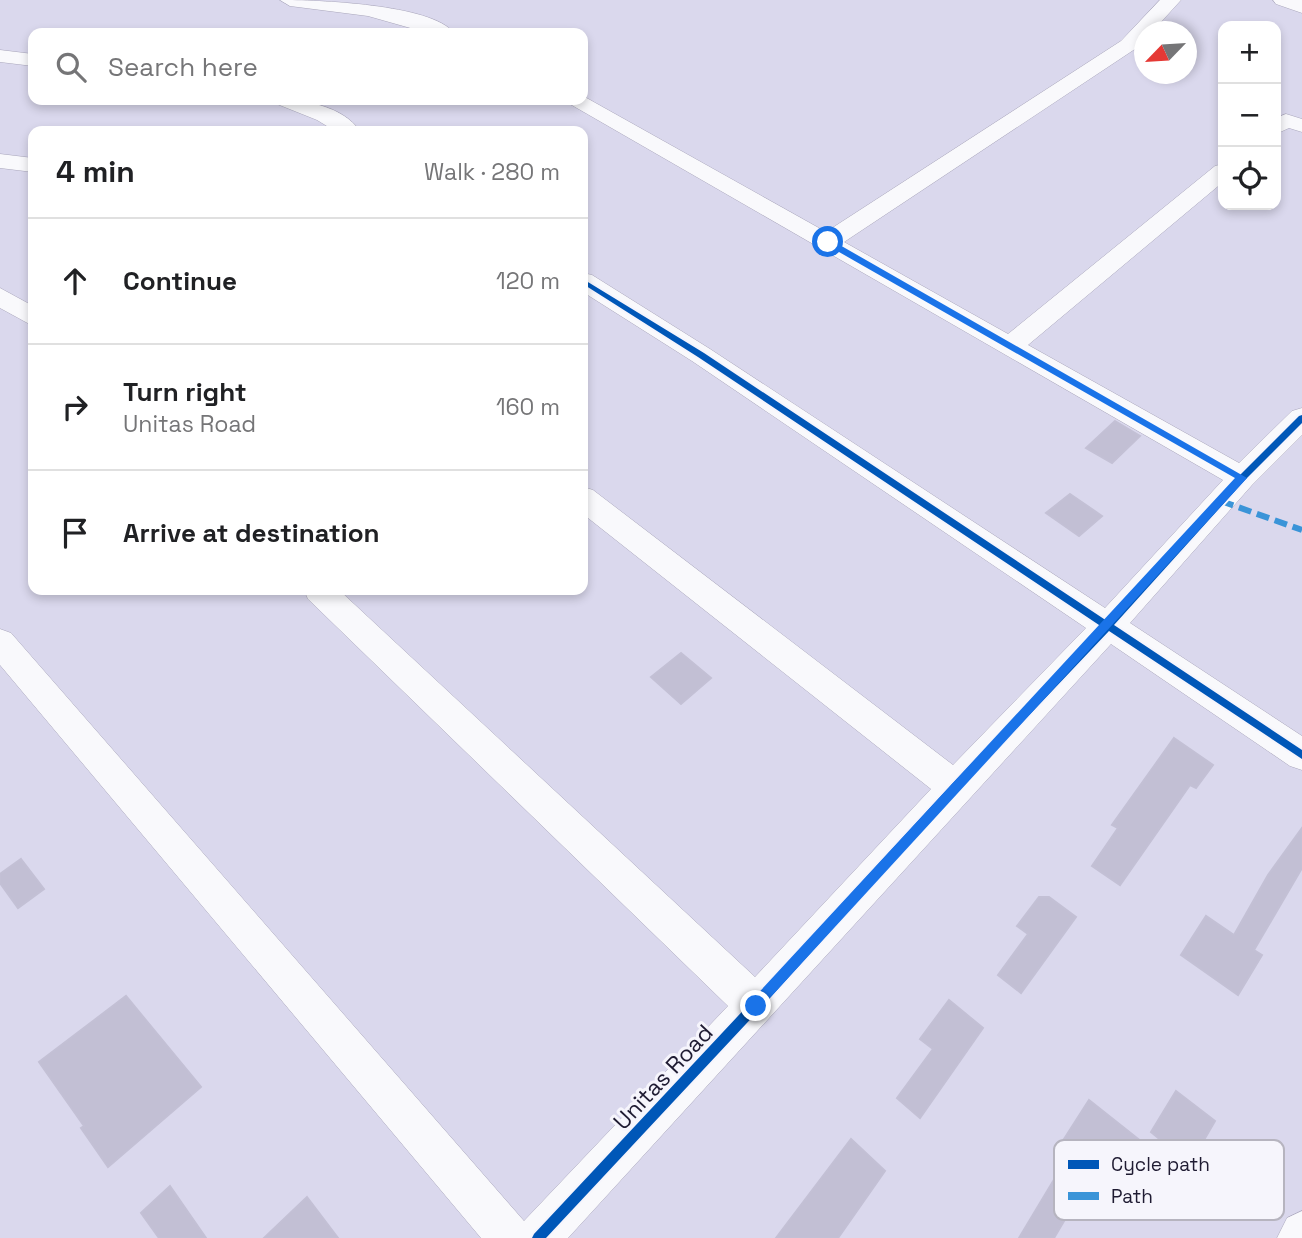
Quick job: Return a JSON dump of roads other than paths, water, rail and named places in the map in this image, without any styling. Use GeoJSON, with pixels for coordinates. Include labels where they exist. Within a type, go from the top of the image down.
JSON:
{"type":"FeatureCollection","features":[{"type":"Feature","properties":{"kind":"street"},"geometry":{"type":"LineString","coordinates":[[290,0],[388,14],[434,28]]}},
{"type":"Feature","properties":{"kind":"street"},"geometry":{"type":"LineString","coordinates":[[828,242],[1128,45],[1171,0]]}},
{"type":"Feature","properties":{"kind":"street"},"geometry":{"type":"LineString","coordinates":[[1283,0],[1302,7]]}},
{"type":"Feature","properties":{"kind":"street"},"geometry":{"type":"LineString","coordinates":[[0,56],[28,59]]}},
{"type":"Feature","properties":{"kind":"street"},"geometry":{"type":"LineString","coordinates":[[296,105],[341,126]]}},
{"type":"Feature","properties":{"kind":"street"},"geometry":{"type":"LineString","coordinates":[[583,105],[1242,478]]}},
{"type":"Feature","properties":{"kind":"street"},"geometry":{"type":"LineString","coordinates":[[1281,124],[1286,120],[1302,126]]}},
{"type":"Feature","properties":{"kind":"street"},"geometry":{"type":"LineString","coordinates":[[0,160],[28,164]]}},
{"type":"Feature","properties":{"kind":"street"},"geometry":{"type":"LineString","coordinates":[[1010,346],[1218,175]]}},
{"type":"Feature","properties":{"kind":"street"},"geometry":{"type":"LineString","coordinates":[[588,284],[1109,625],[1302,755]]}},
{"type":"Feature","properties":{"kind":"street"},"geometry":{"type":"LineString","coordinates":[[0,296],[28,314]]}},
{"type":"Feature","properties":{"kind":"street","name":"Unitas Road"},"geometry":{"type":"LineString","coordinates":[[538,1238],[756,1006],[955,787],[1109,625],[1242,478],[1302,418]]}},
{"type":"Feature","properties":{"kind":"street"},"geometry":{"type":"LineString","coordinates":[[588,502],[955,787]]}},
{"type":"Feature","properties":{"kind":"street"},"geometry":{"type":"LineString","coordinates":[[324,595],[756,1006]]}},
{"type":"Feature","properties":{"kind":"street"},"geometry":{"type":"LineString","coordinates":[[0,642],[510,1238]]}},
{"type":"Feature","properties":{"kind":"street"},"geometry":{"type":"LineString","coordinates":[[1299,1238],[1302,1233]]}}]}
